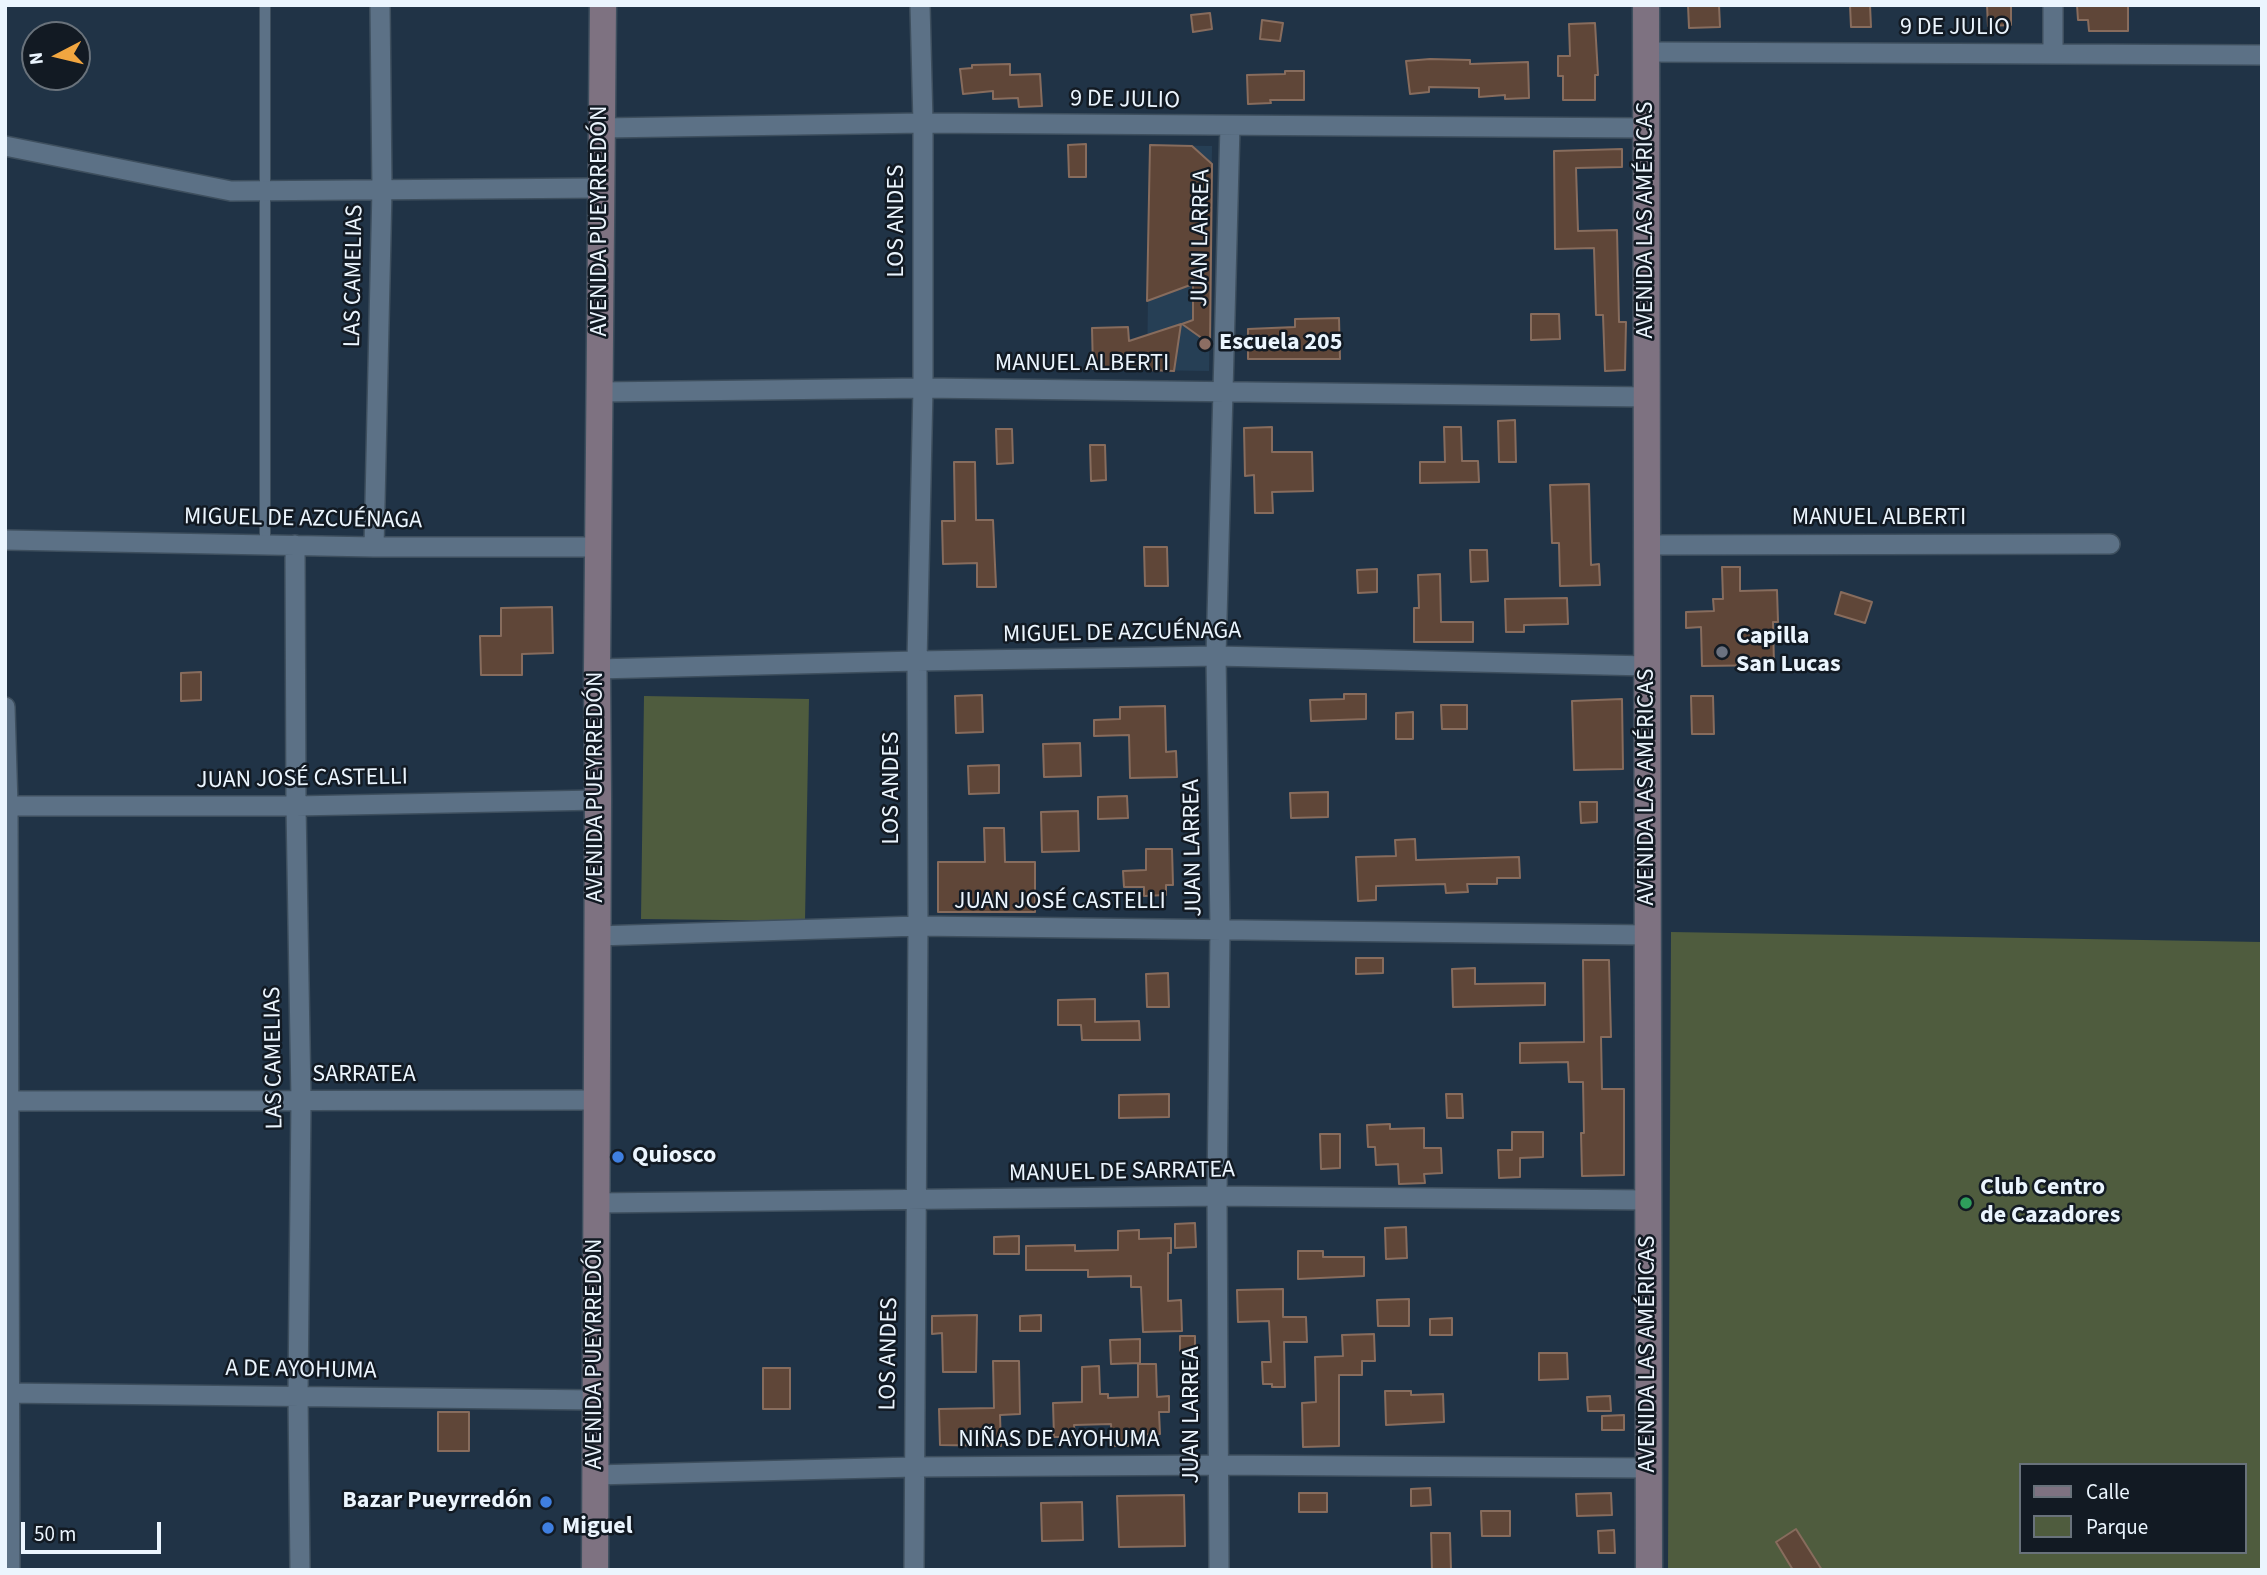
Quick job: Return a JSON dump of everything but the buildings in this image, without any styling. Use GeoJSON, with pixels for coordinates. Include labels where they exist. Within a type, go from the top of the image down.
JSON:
{"type":"FeatureCollection","features":[{"type":"Feature","properties":{"kind":"main road","name":"AVENIDA PUEYRREDÓN"},"geometry":{"type":"LineString","coordinates":[[595,1570],[597,669],[603,5]]}},
{"type":"Feature","properties":{"kind":"main road","name":"AVENIDA LAS AMÉRICAS"},"geometry":{"type":"LineString","coordinates":[[1646,5],[1649,1570]]}},
{"type":"Feature","properties":{"kind":"street","name":"LAS CAMELIAS"},"geometry":{"type":"LineString","coordinates":[[374,547],[382,189],[380,5]]}},
{"type":"Feature","properties":{"kind":"street","name":"LOS ANDES"},"geometry":{"type":"LineString","coordinates":[[914,1570],[917,661],[923,388],[920,5]]}},
{"type":"Feature","properties":{"kind":"street"},"geometry":{"type":"LineString","coordinates":[[2053,5],[2053,54]]}},
{"type":"Feature","properties":{"kind":"street","name":"9 DE JULIO"},"geometry":{"type":"LineString","coordinates":[[1647,52],[2262,55]]}},
{"type":"Feature","properties":{"kind":"street","name":"9 DE JULIO"},"geometry":{"type":"LineString","coordinates":[[602,128],[923,123],[1647,128]]}},
{"type":"Feature","properties":{"kind":"street","name":"JUAN LARREA"},"geometry":{"type":"LineString","coordinates":[[1219,1570],[1217,1196],[1220,928],[1216,656],[1230,126]]}},
{"type":"Feature","properties":{"kind":"street"},"geometry":{"type":"LineString","coordinates":[[5,146],[231,191],[601,188]]}},
{"type":"Feature","properties":{"kind":"street","name":"MANUEL ALBERTI"},"geometry":{"type":"LineString","coordinates":[[600,392],[923,388],[1648,397]]}},
{"type":"Feature","properties":{"kind":"street","name":"MIGUEL DE AZCUÉNAGA"},"geometry":{"type":"LineString","coordinates":[[5,540],[374,547],[599,547]]}},
{"type":"Feature","properties":{"kind":"street","name":"MANUEL ALBERTI"},"geometry":{"type":"LineString","coordinates":[[1648,545],[2110,544]]}},
{"type":"Feature","properties":{"kind":"street","name":"LAS CAMELIAS"},"geometry":{"type":"LineString","coordinates":[[295,545],[301,1100],[298,1395],[300,1570]]}},
{"type":"Feature","properties":{"kind":"street","name":"MIGUEL DE AZCUÉNAGA"},"geometry":{"type":"LineString","coordinates":[[597,669],[1216,656],[1648,666]]}},
{"type":"Feature","properties":{"kind":"street"},"geometry":{"type":"LineString","coordinates":[[5,707],[10,1570]]}},
{"type":"Feature","properties":{"kind":"street","name":"JUAN JOSÉ CASTELLI"},"geometry":{"type":"LineString","coordinates":[[6,806],[296,806],[598,800]]}},
{"type":"Feature","properties":{"kind":"street","name":"JUAN JOSÉ CASTELLI"},"geometry":{"type":"LineString","coordinates":[[597,936],[918,926],[1648,935]]}},
{"type":"Feature","properties":{"kind":"street","name":"SARRATEA"},"geometry":{"type":"LineString","coordinates":[[7,1101],[597,1100]]}},
{"type":"Feature","properties":{"kind":"street","name":"MANUEL DE SARRATEA"},"geometry":{"type":"LineString","coordinates":[[596,1203],[1217,1196],[1648,1200]]}},
{"type":"Feature","properties":{"kind":"street","name":"A DE AYOHUMA"},"geometry":{"type":"LineString","coordinates":[[8,1393],[595,1400]]}},
{"type":"Feature","properties":{"kind":"street","name":"NIÑAS DE AYOHUMA"},"geometry":{"type":"LineString","coordinates":[[595,1475],[914,1467],[1218,1465],[1649,1468]]}},
{"type":"Feature","properties":{"kind":"lane"},"geometry":{"type":"LineString","coordinates":[[265,5],[265,544]]}},
{"type":"Feature","properties":{"kind":"shaded area"},"geometry":{"type":"Polygon","coordinates":[[[1150,145],[1212,146],[1209,371],[1147,370],[1150,145]]]}},
{"type":"Feature","properties":{"kind":"green space"},"geometry":{"type":"Polygon","coordinates":[[[644,696],[809,699],[805,921],[641,919],[644,696]]]}},
{"type":"Feature","properties":{"kind":"green space","name":"Club Centro de Cazadores"},"geometry":{"type":"Polygon","coordinates":[[[1671,932],[2262,942],[2262,1570],[1668,1570],[1671,932]]]}},
{"type":"Feature","properties":{"kind":"place","name":"Escuela 205"},"geometry":{"type":"Point","coordinates":[1205,344]}},
{"type":"Feature","properties":{"kind":"place","name":"Capilla San Lucas"},"geometry":{"type":"Point","coordinates":[1722,652]}},
{"type":"Feature","properties":{"kind":"place","name":"Quiosco"},"geometry":{"type":"Point","coordinates":[618,1157]}},
{"type":"Feature","properties":{"kind":"place","name":"Club Centro de Cazadores"},"geometry":{"type":"Point","coordinates":[1966,1203]}},
{"type":"Feature","properties":{"kind":"place","name":"Bazar Pueyrredón"},"geometry":{"type":"Point","coordinates":[546,1502]}},
{"type":"Feature","properties":{"kind":"place","name":"Miguel"},"geometry":{"type":"Point","coordinates":[548,1528]}}]}
